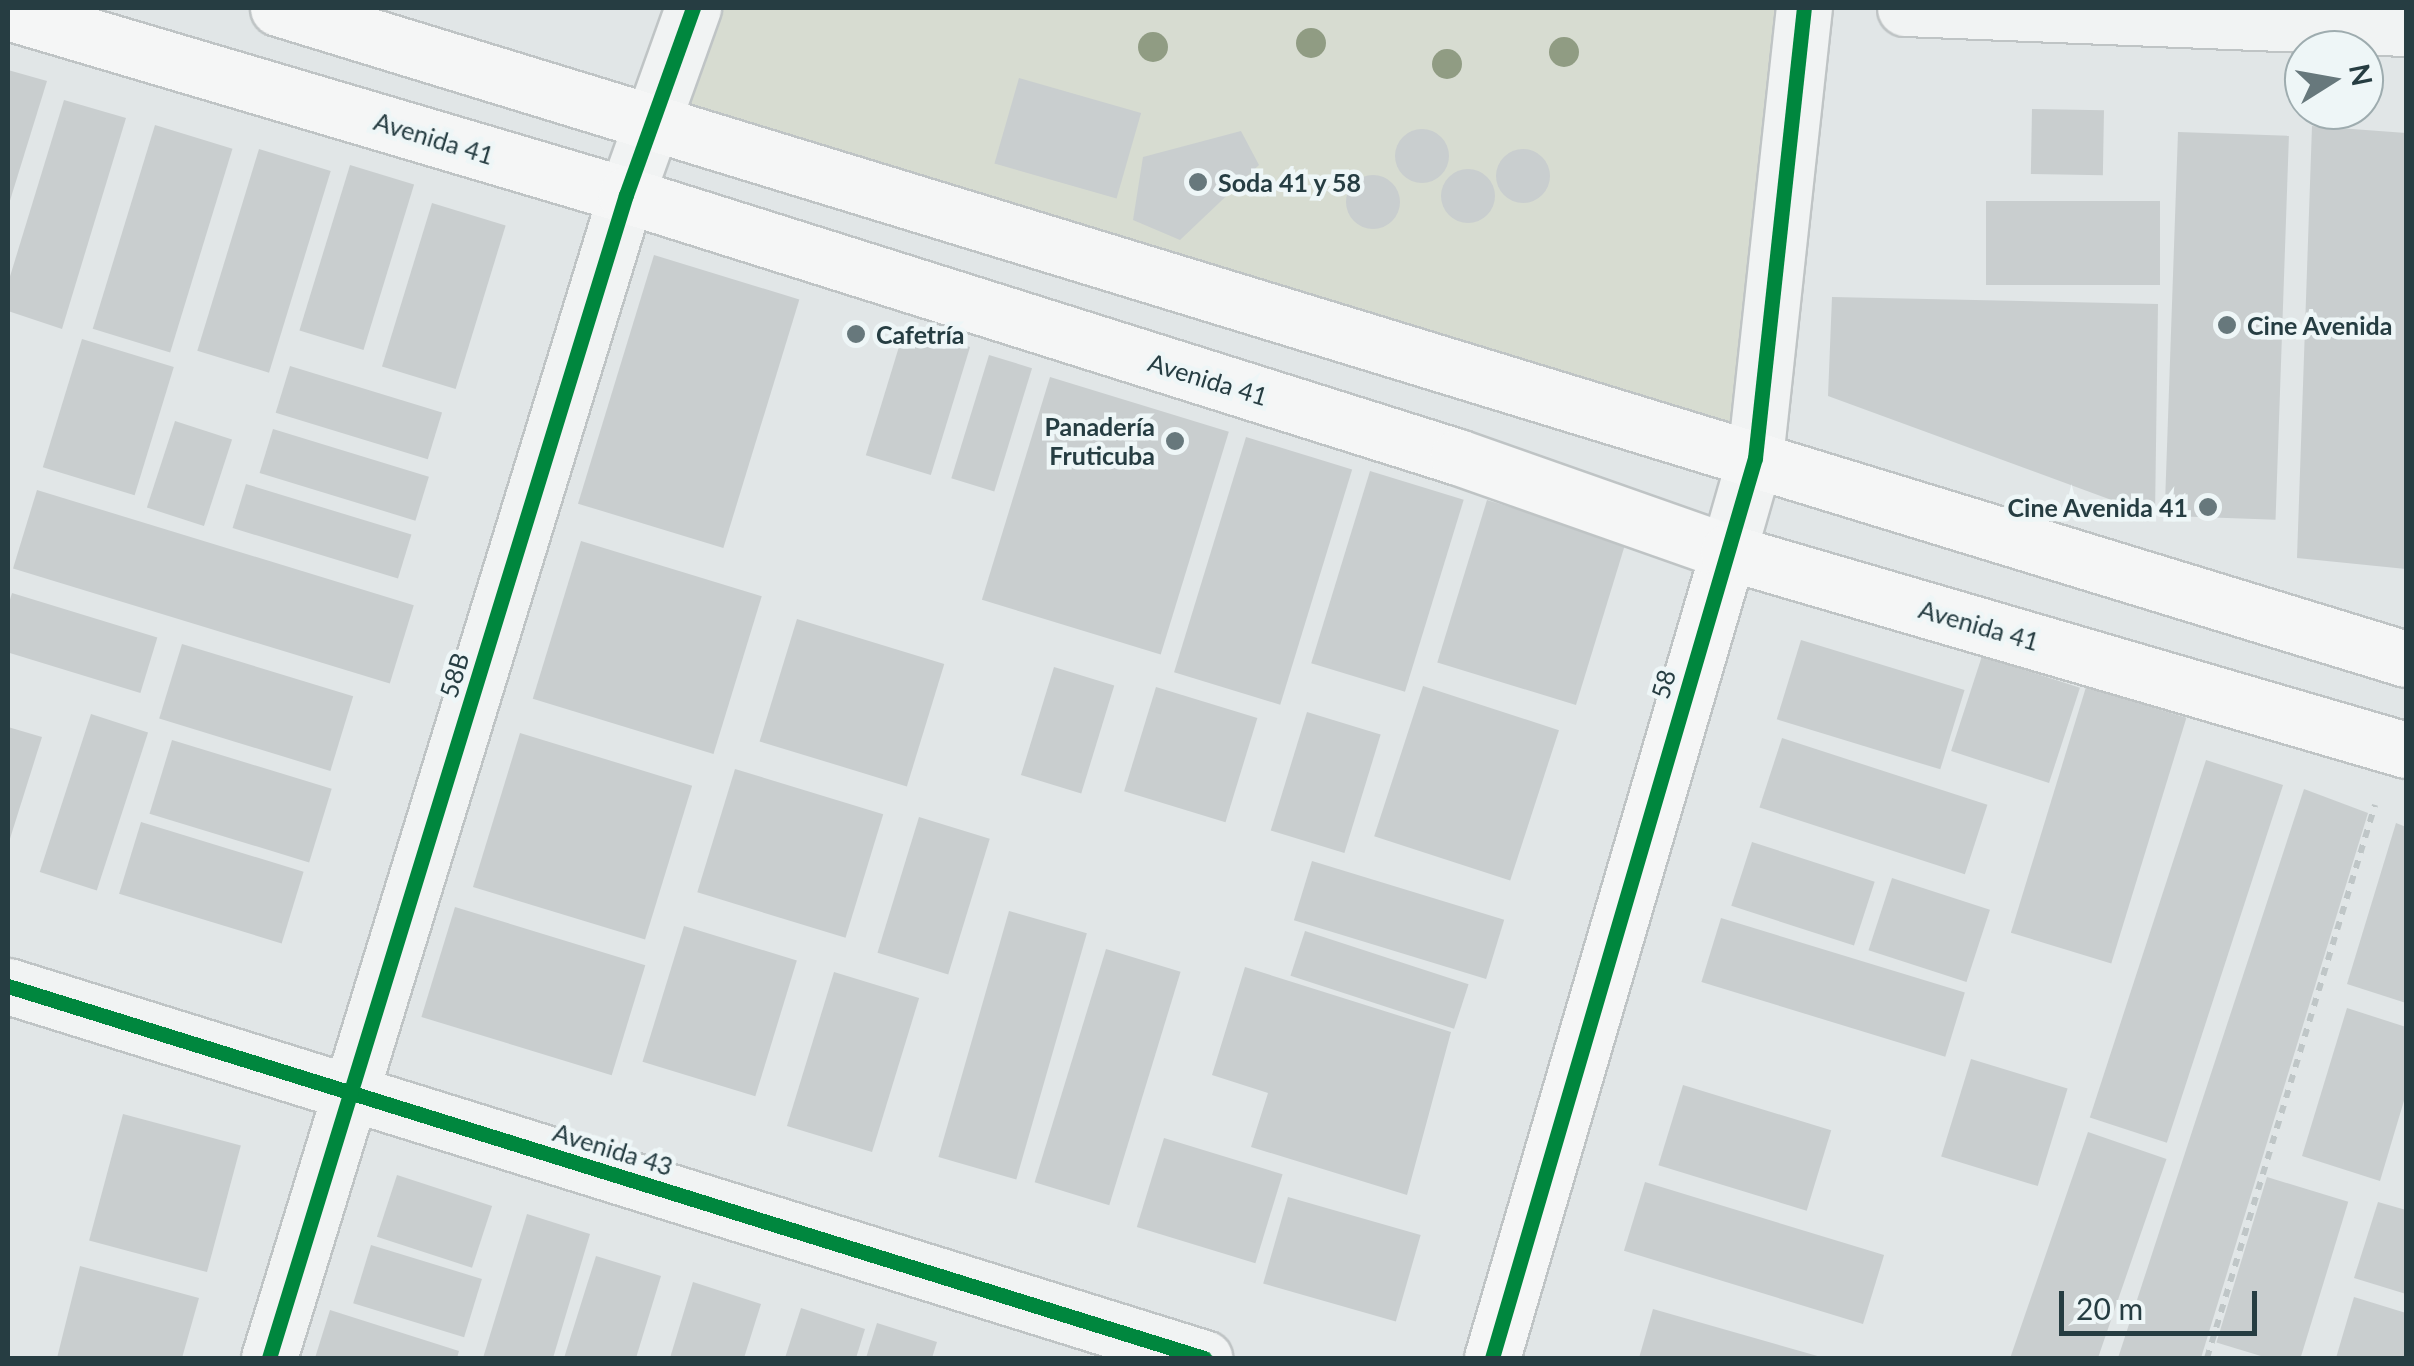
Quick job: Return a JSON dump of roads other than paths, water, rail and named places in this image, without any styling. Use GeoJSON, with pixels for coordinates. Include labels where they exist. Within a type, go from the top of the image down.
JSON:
{"type":"FeatureCollection","features":[{"type":"Feature","properties":{"kind":"main road"},"geometry":{"type":"LineString","coordinates":[[278,8],[2406,659]]}},
{"type":"Feature","properties":{"kind":"main road","name":"Avenida 41"},"geometry":{"type":"LineString","coordinates":[[8,12],[626,195],[1728,552],[2400,748]]}},
{"type":"Feature","properties":{"kind":"main road","name":"58"},"geometry":{"type":"LineString","coordinates":[[1492,1358],[1728,552]]}},
{"type":"Feature","properties":{"kind":"street","name":"58B"},"geometry":{"type":"LineString","coordinates":[[269,1358],[353,1095],[626,195],[693,8]]}},
{"type":"Feature","properties":{"kind":"street","name":"58"},"geometry":{"type":"LineString","coordinates":[[1728,552],[1755,458],[1804,8]]}},
{"type":"Feature","properties":{"kind":"street"},"geometry":{"type":"LineString","coordinates":[[1905,8],[2406,28]]}},
{"type":"Feature","properties":{"kind":"street","name":"Avenida 43"},"geometry":{"type":"LineString","coordinates":[[8,986],[1204,1358]]}},
{"type":"Feature","properties":{"kind":"place","name":"Soda 41 y 58"},"geometry":{"type":"Point","coordinates":[1198,182]}},
{"type":"Feature","properties":{"kind":"place","name":"Cine Avenida"},"geometry":{"type":"Point","coordinates":[2227,325]}},
{"type":"Feature","properties":{"kind":"place","name":"Cafetría"},"geometry":{"type":"Point","coordinates":[856,334]}},
{"type":"Feature","properties":{"kind":"place","name":"Panadería Fruticuba"},"geometry":{"type":"Point","coordinates":[1175,441]}},
{"type":"Feature","properties":{"kind":"place","name":"Cine Avenida 41"},"geometry":{"type":"Point","coordinates":[2208,507]}}]}
